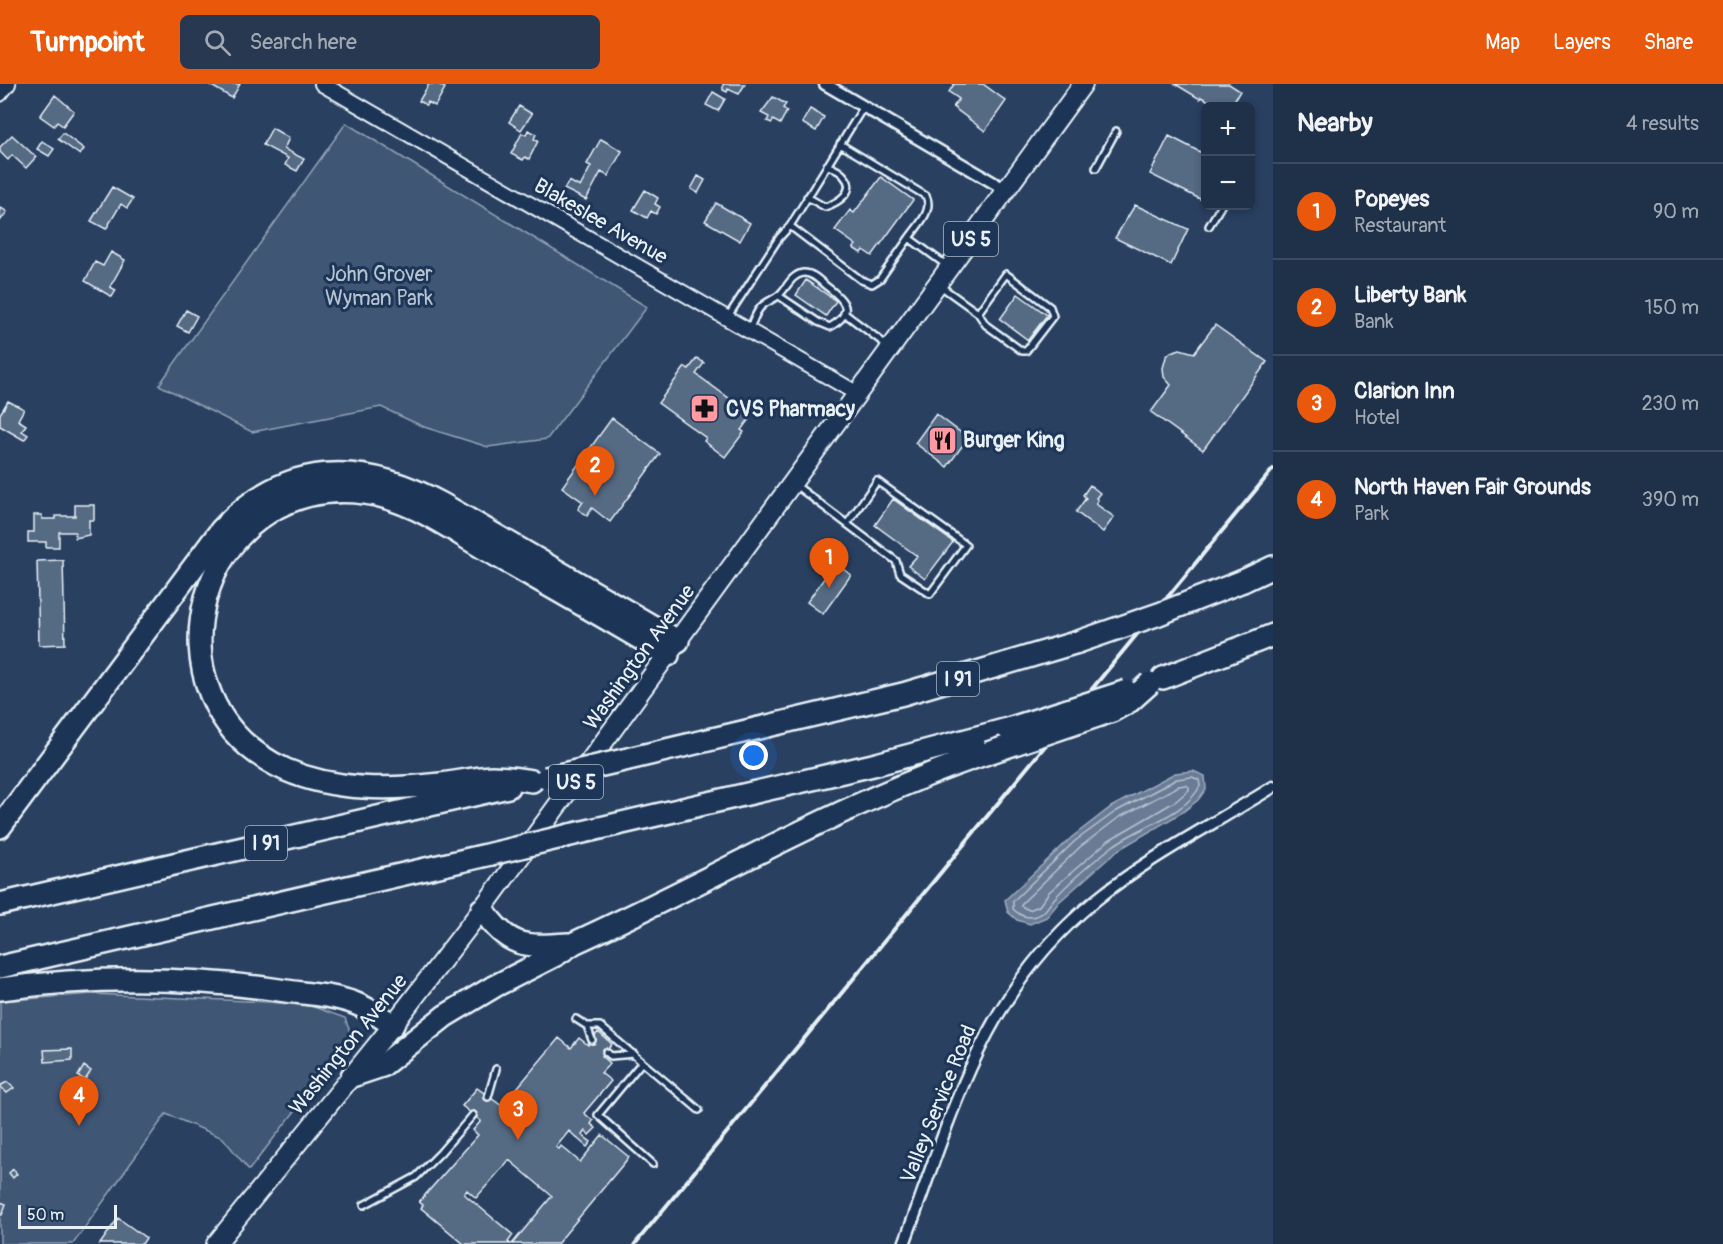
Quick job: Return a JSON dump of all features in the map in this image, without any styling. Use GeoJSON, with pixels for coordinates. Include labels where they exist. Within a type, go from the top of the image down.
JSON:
{"type":"FeatureCollection","features":[{"type":"Feature","properties":{"kind":"highway"},"geometry":{"type":"LineString","coordinates":[[0,827],[220,530],[255,499],[280,486],[304,478],[329,473],[356,473],[383,478],[410,487],[442,504],[673,648]]}},
{"type":"Feature","properties":{"kind":"highway"},"geometry":{"type":"LineString","coordinates":[[539,780],[492,777],[408,787],[347,786],[295,773],[254,750],[236,733],[219,708],[208,686],[200,651],[200,624],[205,596],[216,569],[234,543],[260,518],[294,501],[334,492],[382,496],[425,515],[673,648]]}},
{"type":"Feature","properties":{"kind":"highway","name":"I 91"},"geometry":{"type":"LineString","coordinates":[[0,904],[903,694],[1078,642],[1159,614],[1273,567]]}},
{"type":"Feature","properties":{"kind":"highway"},"geometry":{"type":"LineString","coordinates":[[0,967],[861,768],[1008,729],[1157,681],[1273,635]]}},
{"type":"Feature","properties":{"kind":"highway"},"geometry":{"type":"LineString","coordinates":[[352,1076],[382,1066],[445,1016],[495,986],[556,956],[574,943],[872,798],[925,775],[1112,711],[1157,681]]}},
{"type":"Feature","properties":{"kind":"highway"},"geometry":{"type":"LineString","coordinates":[[482,909],[500,932],[518,943],[540,947],[574,943]]}},
{"type":"Feature","properties":{"kind":"highway"},"geometry":{"type":"LineString","coordinates":[[0,988],[111,980],[225,983],[341,999],[360,1005],[393,1025]]}},
{"type":"Feature","properties":{"kind":"main road","name":"Washington Avenue"},"geometry":{"type":"LineString","coordinates":[[216,1244],[393,1025],[482,909],[1083,84]]}},
{"type":"Feature","properties":{"kind":"street"},"geometry":{"type":"LineString","coordinates":[[0,94],[8,84]]}},
{"type":"Feature","properties":{"kind":"street","name":"Blakeslee Avenue"},"geometry":{"type":"LineString","coordinates":[[322,84],[858,394]]}},
{"type":"Feature","properties":{"kind":"street"},"geometry":{"type":"LineString","coordinates":[[825,84],[1006,190]]}},
{"type":"Feature","properties":{"kind":"street","name":"Valley Service Road"},"geometry":{"type":"LineString","coordinates":[[904,1244],[974,1058],[1005,1001],[1030,965],[1067,926],[1122,880],[1273,787]]}},
{"type":"Feature","properties":{"kind":"lane"},"geometry":{"type":"LineString","coordinates":[[727,318],[779,238],[790,226],[864,106]]}},
{"type":"Feature","properties":{"kind":"lane"},"geometry":{"type":"LineString","coordinates":[[1096,168],[1116,131]]}},
{"type":"Feature","properties":{"kind":"lane"},"geometry":{"type":"LineString","coordinates":[[790,226],[861,280],[872,284],[880,279],[928,210],[929,203],[926,196],[840,144]]}},
{"type":"Feature","properties":{"kind":"lane"},"geometry":{"type":"LineString","coordinates":[[807,197],[825,207],[843,199],[848,184],[845,176],[827,165]]}},
{"type":"Feature","properties":{"kind":"lane"},"geometry":{"type":"LineString","coordinates":[[1209,226],[1219,210]]}},
{"type":"Feature","properties":{"kind":"lane"},"geometry":{"type":"LineString","coordinates":[[909,238],[950,268]]}},
{"type":"Feature","properties":{"kind":"lane"},"geometry":{"type":"LineString","coordinates":[[748,330],[760,309],[779,296],[800,273],[809,273],[842,298],[846,305],[844,314],[830,327],[818,322],[779,296]]}},
{"type":"Feature","properties":{"kind":"lane"},"geometry":{"type":"LineString","coordinates":[[938,284],[978,313],[986,325],[1026,351],[1053,316],[1050,307],[1006,274],[978,313]]}},
{"type":"Feature","properties":{"kind":"lane"},"geometry":{"type":"LineString","coordinates":[[844,314],[891,349]]}},
{"type":"Feature","properties":{"kind":"lane"},"geometry":{"type":"LineString","coordinates":[[793,483],[896,561],[900,574],[930,594],[966,545],[877,481],[848,524]]}},
{"type":"Feature","properties":{"kind":"lane"},"geometry":{"type":"LineString","coordinates":[[576,1019],[587,1026],[600,1026],[699,1110]]}},
{"type":"Feature","properties":{"kind":"lane"},"geometry":{"type":"LineString","coordinates":[[587,1026],[592,1040]]}},
{"type":"Feature","properties":{"kind":"lane"},"geometry":{"type":"LineString","coordinates":[[606,1052],[611,1056],[634,1054]]}},
{"type":"Feature","properties":{"kind":"lane"},"geometry":{"type":"LineString","coordinates":[[642,1062],[598,1115],[653,1164]]}},
{"type":"Feature","properties":{"kind":"lane"},"geometry":{"type":"LineString","coordinates":[[488,1097],[496,1069]]}},
{"type":"Feature","properties":{"kind":"lane"},"geometry":{"type":"LineString","coordinates":[[364,1205],[416,1177],[473,1114]]}},
{"type":"Feature","properties":{"kind":"green space","name":"John Grover Wyman Park"},"geometry":{"type":"Polygon","coordinates":[[[346,123],[647,307],[547,439],[488,447],[424,427],[381,407],[252,432],[159,385],[346,123]]]}},
{"type":"Feature","properties":{"kind":"green space"},"geometry":{"type":"Polygon","coordinates":[[[92,994],[311,1006],[345,1018],[351,1035],[338,1060],[249,1170],[223,1138],[166,1114],[73,1244],[0,1244],[0,1001],[92,994]]]}},
{"type":"Feature","properties":{"kind":"water"},"geometry":{"type":"Polygon","coordinates":[[[1193,771],[1205,776],[1206,789],[1198,800],[1183,812],[1118,850],[1059,902],[1047,917],[1030,924],[1017,920],[1008,912],[1005,900],[1072,837],[1111,807],[1175,773],[1193,771]]]}},
{"type":"Feature","properties":{"kind":"building"},"geometry":{"type":"Polygon","coordinates":[[[208,84],[240,84],[232,98],[208,84]]]}},
{"type":"Feature","properties":{"kind":"building"},"geometry":{"type":"Polygon","coordinates":[[[429,84],[438,84],[445,88],[435,106],[419,101],[429,84]]]}},
{"type":"Feature","properties":{"kind":"building"},"geometry":{"type":"Polygon","coordinates":[[[723,84],[745,84],[739,94],[728,89],[727,92],[723,90],[723,84]]]}},
{"type":"Feature","properties":{"kind":"building"},"geometry":{"type":"Polygon","coordinates":[[[954,84],[983,84],[1006,101],[985,131],[953,107],[959,99],[949,92],[954,84]]]}},
{"type":"Feature","properties":{"kind":"building"},"geometry":{"type":"Polygon","coordinates":[[[1175,84],[1229,84],[1240,91],[1233,102],[1211,102],[1201,97],[1200,99],[1175,84]]]}},
{"type":"Feature","properties":{"kind":"building"},"geometry":{"type":"Polygon","coordinates":[[[713,92],[725,99],[718,111],[706,105],[713,92]]]}},
{"type":"Feature","properties":{"kind":"building"},"geometry":{"type":"Polygon","coordinates":[[[55,95],[74,111],[63,126],[57,122],[54,126],[40,116],[55,95]]]}},
{"type":"Feature","properties":{"kind":"building"},"geometry":{"type":"Polygon","coordinates":[[[773,97],[786,104],[783,108],[787,111],[780,124],[773,120],[772,123],[767,121],[769,117],[761,113],[773,97]]]}},
{"type":"Feature","properties":{"kind":"building"},"geometry":{"type":"Polygon","coordinates":[[[519,106],[532,114],[521,130],[509,122],[519,106]]]}},
{"type":"Feature","properties":{"kind":"building"},"geometry":{"type":"Polygon","coordinates":[[[810,109],[824,117],[816,131],[802,123],[810,109]]]}},
{"type":"Feature","properties":{"kind":"building"},"geometry":{"type":"Polygon","coordinates":[[[272,128],[289,138],[284,149],[304,159],[297,171],[285,165],[288,158],[263,145],[272,128]]]}},
{"type":"Feature","properties":{"kind":"building"},"geometry":{"type":"Polygon","coordinates":[[[528,130],[536,134],[534,139],[538,141],[529,159],[525,157],[523,160],[511,154],[522,133],[526,135],[528,130]]]}},
{"type":"Feature","properties":{"kind":"building"},"geometry":{"type":"Polygon","coordinates":[[[63,133],[84,149],[80,155],[58,139],[63,133]]]}},
{"type":"Feature","properties":{"kind":"building"},"geometry":{"type":"Polygon","coordinates":[[[12,135],[36,157],[26,168],[12,155],[8,160],[0,152],[0,147],[12,135]]]}},
{"type":"Feature","properties":{"kind":"building"},"geometry":{"type":"Polygon","coordinates":[[[1169,136],[1201,152],[1201,200],[1150,174],[1169,136]]]}},
{"type":"Feature","properties":{"kind":"building"},"geometry":{"type":"Polygon","coordinates":[[[601,139],[622,151],[608,176],[601,172],[586,200],[564,189],[569,181],[580,187],[591,166],[587,164],[601,139]]]}},
{"type":"Feature","properties":{"kind":"building"},"geometry":{"type":"Polygon","coordinates":[[[42,141],[54,149],[49,156],[37,149],[42,141]]]}},
{"type":"Feature","properties":{"kind":"building"},"geometry":{"type":"Polygon","coordinates":[[[698,176],[705,180],[698,193],[691,189],[698,176]]]}},
{"type":"Feature","properties":{"kind":"building"},"geometry":{"type":"Polygon","coordinates":[[[881,177],[913,200],[872,256],[863,250],[861,253],[853,248],[856,245],[835,230],[850,210],[854,213],[881,177]]]}},
{"type":"Feature","properties":{"kind":"building"},"geometry":{"type":"Polygon","coordinates":[[[112,187],[133,199],[127,208],[121,204],[106,229],[91,221],[112,187]]]}},
{"type":"Feature","properties":{"kind":"building"},"geometry":{"type":"Polygon","coordinates":[[[645,190],[658,198],[655,204],[660,207],[656,214],[651,211],[647,218],[633,210],[645,190]]]}},
{"type":"Feature","properties":{"kind":"building"},"geometry":{"type":"Polygon","coordinates":[[[716,203],[750,223],[740,241],[705,221],[716,203]]]}},
{"type":"Feature","properties":{"kind":"building"},"geometry":{"type":"Polygon","coordinates":[[[1135,205],[1188,229],[1171,265],[1115,238],[1135,205]]]}},
{"type":"Feature","properties":{"kind":"building"},"geometry":{"type":"Polygon","coordinates":[[[0,207],[7,212],[0,221],[0,207]]]}},
{"type":"Feature","properties":{"kind":"building"},"geometry":{"type":"Polygon","coordinates":[[[111,252],[125,260],[110,287],[116,290],[112,297],[85,281],[95,262],[103,266],[111,252]]]}},
{"type":"Feature","properties":{"kind":"building"},"geometry":{"type":"Polygon","coordinates":[[[806,280],[836,301],[826,316],[796,295],[806,280]]]}},
{"type":"Feature","properties":{"kind":"building"},"geometry":{"type":"Polygon","coordinates":[[[1018,294],[1047,315],[1028,340],[1000,319],[1018,294]]]}},
{"type":"Feature","properties":{"kind":"building"},"geometry":{"type":"Polygon","coordinates":[[[186,310],[197,316],[188,332],[177,326],[186,310]]]}},
{"type":"Feature","properties":{"kind":"building"},"geometry":{"type":"Polygon","coordinates":[[[1215,325],[1267,362],[1203,450],[1151,412],[1171,385],[1164,377],[1163,368],[1166,357],[1171,352],[1180,349],[1194,353],[1215,325]]]}},
{"type":"Feature","properties":{"kind":"building","name":"CVS Pharmacy"},"geometry":{"type":"Polygon","coordinates":[[[697,358],[704,363],[696,374],[752,415],[741,430],[744,432],[725,457],[704,441],[706,438],[658,403],[685,367],[689,369],[697,358]]]}},
{"type":"Feature","properties":{"kind":"building"},"geometry":{"type":"Polygon","coordinates":[[[8,401],[24,409],[18,420],[26,425],[22,431],[28,435],[24,440],[0,426],[0,414],[8,401]]]}},
{"type":"Feature","properties":{"kind":"building","name":"Burger King"},"geometry":{"type":"Polygon","coordinates":[[[936,414],[968,438],[947,467],[915,443],[936,414]]]}},
{"type":"Feature","properties":{"kind":"building"},"geometry":{"type":"Polygon","coordinates":[[[612,418],[660,454],[610,522],[592,508],[587,516],[578,509],[583,502],[562,487],[612,418]]]}},
{"type":"Feature","properties":{"kind":"building"},"geometry":{"type":"Polygon","coordinates":[[[1090,485],[1100,493],[1096,498],[1098,500],[1096,504],[1114,517],[1103,532],[1076,512],[1086,498],[1083,495],[1090,485]]]}},
{"type":"Feature","properties":{"kind":"building"},"geometry":{"type":"Polygon","coordinates":[[[893,499],[953,542],[925,579],[908,566],[917,556],[875,525],[893,499]]]}},
{"type":"Feature","properties":{"kind":"building"},"geometry":{"type":"Polygon","coordinates":[[[75,505],[94,505],[94,520],[89,520],[89,535],[75,538],[75,532],[59,532],[59,547],[46,547],[46,542],[28,542],[28,532],[34,532],[34,515],[42,515],[42,519],[75,516],[75,505]]]}},
{"type":"Feature","properties":{"kind":"building"},"geometry":{"type":"Polygon","coordinates":[[[63,560],[65,644],[39,645],[37,561],[63,560]]]}},
{"type":"Feature","properties":{"kind":"building"},"geometry":{"type":"Polygon","coordinates":[[[835,563],[851,575],[823,614],[807,602],[835,563]]]}},
{"type":"Feature","properties":{"kind":"building"},"geometry":{"type":"Polygon","coordinates":[[[598,1032],[612,1044],[602,1056],[610,1063],[601,1073],[611,1081],[584,1113],[593,1121],[591,1124],[596,1128],[589,1135],[585,1131],[582,1135],[591,1142],[587,1147],[569,1131],[556,1147],[559,1149],[561,1146],[580,1162],[602,1135],[629,1157],[557,1244],[512,1244],[552,1196],[509,1160],[476,1198],[467,1190],[464,1194],[513,1235],[508,1242],[511,1244],[464,1244],[421,1208],[423,1205],[419,1202],[478,1135],[473,1130],[481,1121],[462,1106],[477,1088],[502,1106],[559,1038],[571,1048],[579,1038],[588,1045],[598,1032]]]}},
{"type":"Feature","properties":{"kind":"building"},"geometry":{"type":"Polygon","coordinates":[[[72,1049],[72,1060],[45,1062],[44,1050],[72,1049]]]}},
{"type":"Feature","properties":{"kind":"building"},"geometry":{"type":"Polygon","coordinates":[[[84,1066],[91,1071],[85,1080],[78,1076],[84,1066]]]}},
{"type":"Feature","properties":{"kind":"building"},"geometry":{"type":"Polygon","coordinates":[[[7,1082],[14,1088],[7,1093],[0,1086],[7,1082]]]}},
{"type":"Feature","properties":{"kind":"building"},"geometry":{"type":"Polygon","coordinates":[[[13,1169],[17,1174],[13,1178],[9,1173],[13,1169]]]}},
{"type":"Feature","properties":{"kind":"building"},"geometry":{"type":"Polygon","coordinates":[[[0,1202],[6,1204],[2,1215],[0,1214],[0,1202]]]}},
{"type":"Feature","properties":{"kind":"building"},"geometry":{"type":"Polygon","coordinates":[[[118,1218],[146,1238],[142,1244],[100,1244],[118,1218]]]}},
{"type":"Feature","properties":{"kind":"railway"},"geometry":{"type":"LineString","coordinates":[[635,1244],[1273,469]]}},
{"type":"Feature","properties":{"kind":"place","name":"CVS Pharmacy"},"geometry":{"type":"Point","coordinates":[705,409]}},
{"type":"Feature","properties":{"kind":"place","name":"Burger King"},"geometry":{"type":"Point","coordinates":[942,440]}},
{"type":"Feature","properties":{"kind":"place","name":"Liberty Bank"},"geometry":{"type":"Point","coordinates":[595,496]}},
{"type":"Feature","properties":{"kind":"place","name":"Popeyes"},"geometry":{"type":"Point","coordinates":[829,588]}},
{"type":"Feature","properties":{"kind":"place","name":"North Haven Fair Grounds"},"geometry":{"type":"Point","coordinates":[79,1126]}},
{"type":"Feature","properties":{"kind":"place","name":"Clarion Inn"},"geometry":{"type":"Point","coordinates":[518,1140]}}]}
